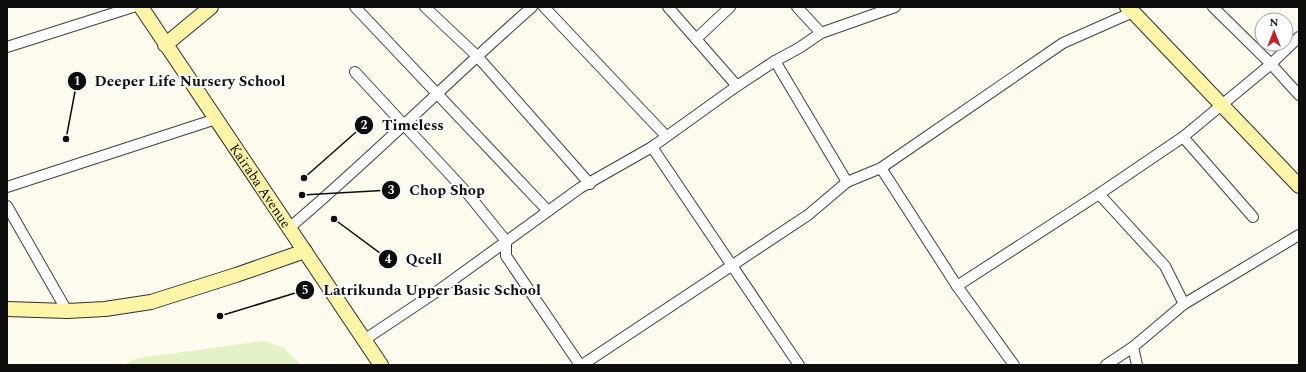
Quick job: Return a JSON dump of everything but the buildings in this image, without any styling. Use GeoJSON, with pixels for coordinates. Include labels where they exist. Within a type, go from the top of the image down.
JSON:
{"type":"FeatureCollection","features":[{"type":"Feature","properties":{"kind":"street"},"geometry":{"type":"LineString","coordinates":[[7,47],[133,7]]}},
{"type":"Feature","properties":{"kind":"street","name":"Kairaba Avenue"},"geometry":{"type":"LineString","coordinates":[[141,7],[165,45],[381,365]]}},
{"type":"Feature","properties":{"kind":"street"},"geometry":{"type":"LineString","coordinates":[[165,45],[211,7]]}},
{"type":"Feature","properties":{"kind":"street"},"geometry":{"type":"LineString","coordinates":[[355,7],[548,211]]}},
{"type":"Feature","properties":{"kind":"street"},"geometry":{"type":"LineString","coordinates":[[425,7],[477,56],[590,184]]}},
{"type":"Feature","properties":{"kind":"street"},"geometry":{"type":"LineString","coordinates":[[289,228],[333,191],[405,126],[437,93],[532,7]]}},
{"type":"Feature","properties":{"kind":"street"},"geometry":{"type":"LineString","coordinates":[[544,7],[666,136]]}},
{"type":"Feature","properties":{"kind":"street"},"geometry":{"type":"LineString","coordinates":[[668,7],[737,86]]}},
{"type":"Feature","properties":{"kind":"street"},"geometry":{"type":"LineString","coordinates":[[696,39],[730,7]]}},
{"type":"Feature","properties":{"kind":"street"},"geometry":{"type":"LineString","coordinates":[[797,7],[821,33]]}},
{"type":"Feature","properties":{"kind":"street"},"geometry":{"type":"LineString","coordinates":[[364,340],[439,290],[580,188],[590,184],[652,147],[737,86],[775,61],[799,48],[821,33],[895,7]]}},
{"type":"Feature","properties":{"kind":"street"},"geometry":{"type":"LineString","coordinates":[[1213,7],[1271,64],[1299,95]]}},
{"type":"Feature","properties":{"kind":"street"},"geometry":{"type":"LineString","coordinates":[[355,72],[468,194],[506,241],[506,256],[581,365],[733,266],[808,215],[847,182],[881,168],[1063,43],[1130,9],[1299,186]]}},
{"type":"Feature","properties":{"kind":"street"},"geometry":{"type":"LineString","coordinates":[[957,286],[1099,194],[1183,137],[1271,64],[1299,37]]}},
{"type":"Feature","properties":{"kind":"street"},"geometry":{"type":"LineString","coordinates":[[775,61],[847,182]]}},
{"type":"Feature","properties":{"kind":"street"},"geometry":{"type":"LineString","coordinates":[[7,187],[216,119]]}},
{"type":"Feature","properties":{"kind":"street"},"geometry":{"type":"LineString","coordinates":[[1183,137],[1253,217]]}},
{"type":"Feature","properties":{"kind":"street"},"geometry":{"type":"LineString","coordinates":[[652,147],[799,365]]}},
{"type":"Feature","properties":{"kind":"street"},"geometry":{"type":"LineString","coordinates":[[881,168],[957,286],[1014,365]]}},
{"type":"Feature","properties":{"kind":"street"},"geometry":{"type":"LineString","coordinates":[[1099,194],[1165,266],[1184,304]]}},
{"type":"Feature","properties":{"kind":"street"},"geometry":{"type":"LineString","coordinates":[[7,206],[67,312]]}},
{"type":"Feature","properties":{"kind":"street"},"geometry":{"type":"LineString","coordinates":[[1106,365],[1133,347],[1184,304],[1299,235]]}},
{"type":"Feature","properties":{"kind":"street"},"geometry":{"type":"LineString","coordinates":[[7,310],[67,312],[105,309],[150,302],[236,276],[305,251]]}},
{"type":"Feature","properties":{"kind":"street"},"geometry":{"type":"LineString","coordinates":[[1133,347],[1137,365]]}},
{"type":"Feature","properties":{"kind":"green space"},"geometry":{"type":"Polygon","coordinates":[[[264,341],[284,348],[301,365],[124,365],[138,358],[264,341]]]}},
{"type":"Feature","properties":{"kind":"place","name":"Deeper Life Nursery School"},"geometry":{"type":"Point","coordinates":[66,139]}},
{"type":"Feature","properties":{"kind":"place","name":"Timeless"},"geometry":{"type":"Point","coordinates":[304,178]}},
{"type":"Feature","properties":{"kind":"place","name":"Chop Shop"},"geometry":{"type":"Point","coordinates":[302,195]}},
{"type":"Feature","properties":{"kind":"place","name":"Qcell"},"geometry":{"type":"Point","coordinates":[334,219]}},
{"type":"Feature","properties":{"kind":"place","name":"Latrikunda Upper Basic School"},"geometry":{"type":"Point","coordinates":[220,316]}}]}
